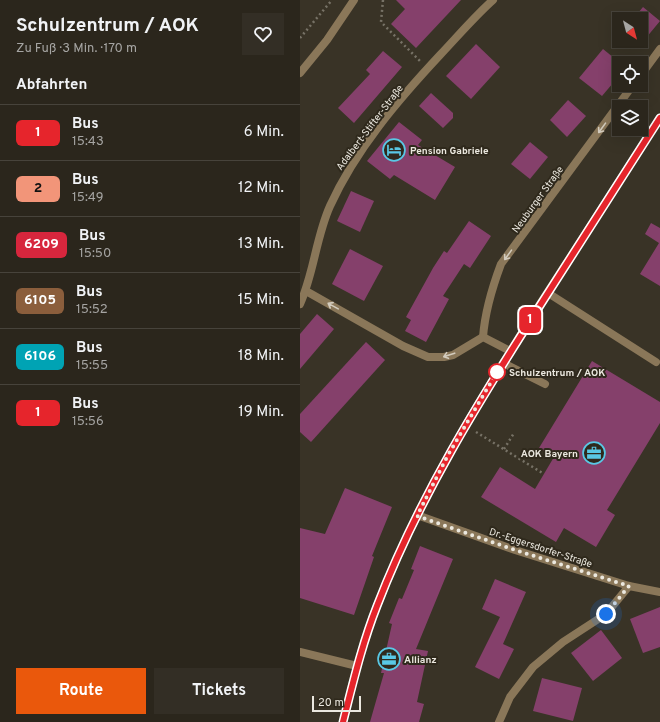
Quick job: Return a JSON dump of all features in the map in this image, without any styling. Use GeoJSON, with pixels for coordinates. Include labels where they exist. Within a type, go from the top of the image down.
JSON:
{"type":"FeatureCollection","features":[{"type":"Feature","properties":{"kind":"street"},"geometry":{"type":"LineString","coordinates":[[300,73],[327,40],[354,0]]}},
{"type":"Feature","properties":{"kind":"street","name":"Adalbert-Stifter-Straße"},"geometry":{"type":"LineString","coordinates":[[300,304],[306,291],[319,237],[329,207],[344,176],[398,103],[434,62],[493,0]]}},
{"type":"Feature","properties":{"kind":"street"},"geometry":{"type":"LineString","coordinates":[[648,65],[660,49]]}},
{"type":"Feature","properties":{"kind":"street","name":"Neuburger Straße"},"geometry":{"type":"LineString","coordinates":[[483,337],[485,318],[491,290],[501,264],[628,92]]}},
{"type":"Feature","properties":{"kind":"street"},"geometry":{"type":"LineString","coordinates":[[343,722],[357,666],[377,607],[417,516],[448,455],[503,362],[660,118]]}},
{"type":"Feature","properties":{"kind":"street"},"geometry":{"type":"LineString","coordinates":[[306,291],[403,346],[428,357],[444,357],[453,355],[483,337],[510,351]]}},
{"type":"Feature","properties":{"kind":"street"},"geometry":{"type":"LineString","coordinates":[[548,293],[656,362]]}},
{"type":"Feature","properties":{"kind":"street"},"geometry":{"type":"LineString","coordinates":[[503,362],[545,384]]}},
{"type":"Feature","properties":{"kind":"street","name":"Dr.-Eggersdorfer-Straße"},"geometry":{"type":"LineString","coordinates":[[417,516],[515,550],[629,586],[660,592]]}},
{"type":"Feature","properties":{"kind":"street"},"geometry":{"type":"LineString","coordinates":[[499,722],[510,697],[534,667],[563,642],[606,614],[629,586]]}},
{"type":"Feature","properties":{"kind":"street"},"geometry":{"type":"LineString","coordinates":[[300,652],[357,666]]}},
{"type":"Feature","properties":{"kind":"path"},"geometry":{"type":"LineString","coordinates":[[300,38],[332,0]]}},
{"type":"Feature","properties":{"kind":"path"},"geometry":{"type":"LineString","coordinates":[[383,0],[381,22],[418,58]]}},
{"type":"Feature","properties":{"kind":"path"},"geometry":{"type":"LineString","coordinates":[[478,433],[544,474]]}},
{"type":"Feature","properties":{"kind":"path"},"geometry":{"type":"LineString","coordinates":[[504,449],[514,433]]}},
{"type":"Feature","properties":{"kind":"building"},"geometry":{"type":"Polygon","coordinates":[[[396,0],[461,0],[416,48],[391,24],[405,9],[396,0]]]}},
{"type":"Feature","properties":{"kind":"building"},"geometry":{"type":"Polygon","coordinates":[[[643,7],[660,21],[648,36],[648,12],[639,12],[643,7]]]}},
{"type":"Feature","properties":{"kind":"building"},"geometry":{"type":"Polygon","coordinates":[[[476,44],[500,67],[471,99],[446,76],[476,44]]]}},
{"type":"Feature","properties":{"kind":"building"},"geometry":{"type":"Polygon","coordinates":[[[603,49],[612,56],[612,84],[602,96],[579,78],[603,49]]]}},
{"type":"Feature","properties":{"kind":"building"},"geometry":{"type":"Polygon","coordinates":[[[383,51],[402,67],[354,123],[338,108],[370,74],[366,70],[383,51]]]}},
{"type":"Feature","properties":{"kind":"building"},"geometry":{"type":"Polygon","coordinates":[[[431,93],[453,113],[453,118],[443,128],[419,106],[431,93]]]}},
{"type":"Feature","properties":{"kind":"building"},"geometry":{"type":"Polygon","coordinates":[[[568,100],[586,116],[567,137],[550,120],[568,100]]]}},
{"type":"Feature","properties":{"kind":"building"},"geometry":{"type":"Polygon","coordinates":[[[399,122],[422,140],[418,145],[455,167],[435,200],[394,175],[390,179],[367,161],[399,122]]]}},
{"type":"Feature","properties":{"kind":"building"},"geometry":{"type":"Polygon","coordinates":[[[530,142],[548,157],[530,179],[511,164],[530,142]]]}},
{"type":"Feature","properties":{"kind":"building"},"geometry":{"type":"Polygon","coordinates":[[[351,191],[374,201],[360,232],[337,221],[351,191]]]}},
{"type":"Feature","properties":{"kind":"building"},"geometry":{"type":"Polygon","coordinates":[[[469,221],[491,236],[470,268],[464,264],[443,296],[449,299],[426,342],[405,331],[411,320],[406,317],[444,251],[447,253],[469,221]]]}},
{"type":"Feature","properties":{"kind":"building"},"geometry":{"type":"Polygon","coordinates":[[[651,223],[660,228],[660,286],[640,274],[659,243],[645,234],[651,223]]]}},
{"type":"Feature","properties":{"kind":"building"},"geometry":{"type":"Polygon","coordinates":[[[350,249],[383,266],[364,301],[332,284],[350,249]]]}},
{"type":"Feature","properties":{"kind":"building"},"geometry":{"type":"Polygon","coordinates":[[[317,314],[334,329],[300,369],[300,334],[317,314]]]}},
{"type":"Feature","properties":{"kind":"building"},"geometry":{"type":"Polygon","coordinates":[[[366,342],[385,360],[311,442],[300,432],[300,414],[366,342]]]}},
{"type":"Feature","properties":{"kind":"building","name":"AOK Bayern"},"geometry":{"type":"Polygon","coordinates":[[[592,361],[660,402],[660,423],[607,510],[615,515],[596,547],[564,528],[556,542],[481,497],[500,467],[535,489],[554,457],[539,448],[592,361]]]}},
{"type":"Feature","properties":{"kind":"building"},"geometry":{"type":"Polygon","coordinates":[[[345,488],[392,507],[372,556],[374,557],[354,615],[300,598],[300,528],[325,534],[345,488]]]}},
{"type":"Feature","properties":{"kind":"building"},"geometry":{"type":"Polygon","coordinates":[[[420,546],[453,559],[416,649],[428,651],[417,702],[424,704],[419,722],[370,722],[384,673],[381,673],[392,624],[389,623],[399,598],[402,599],[414,570],[411,569],[420,546]]]}},
{"type":"Feature","properties":{"kind":"building"},"geometry":{"type":"Polygon","coordinates":[[[495,579],[526,592],[503,644],[514,649],[499,679],[475,667],[500,617],[482,609],[495,579]]]}},
{"type":"Feature","properties":{"kind":"building"},"geometry":{"type":"Polygon","coordinates":[[[660,607],[660,647],[643,653],[630,619],[660,607]]]}},
{"type":"Feature","properties":{"kind":"building"},"geometry":{"type":"Polygon","coordinates":[[[601,630],[622,658],[593,681],[571,653],[601,630]]]}},
{"type":"Feature","properties":{"kind":"building"},"geometry":{"type":"Polygon","coordinates":[[[542,678],[582,688],[573,721],[533,711],[542,678]]]}},
{"type":"Feature","properties":{"kind":"bus line","name":"1"},"geometry":{"type":"LineString","coordinates":[[343,722],[357,666],[377,607],[406,540],[448,455],[479,400],[660,118]]}},
{"type":"Feature","properties":{"kind":"place","name":"Pension Gabriele"},"geometry":{"type":"Point","coordinates":[394,150]}},
{"type":"Feature","properties":{"kind":"place","name":"Schulzentrum / AOK"},"geometry":{"type":"Point","coordinates":[497,372]}},
{"type":"Feature","properties":{"kind":"place","name":"AOK Bayern"},"geometry":{"type":"Point","coordinates":[594,453]}},
{"type":"Feature","properties":{"kind":"place","name":"Allianz"},"geometry":{"type":"Point","coordinates":[389,659]}},
{"type":"Feature","properties":{"kind":"route"},"geometry":{"type":"LineString","coordinates":[[497,372],[498,371],[479,400],[448,455],[417,516],[515,550],[629,586],[606,614]]}}]}
